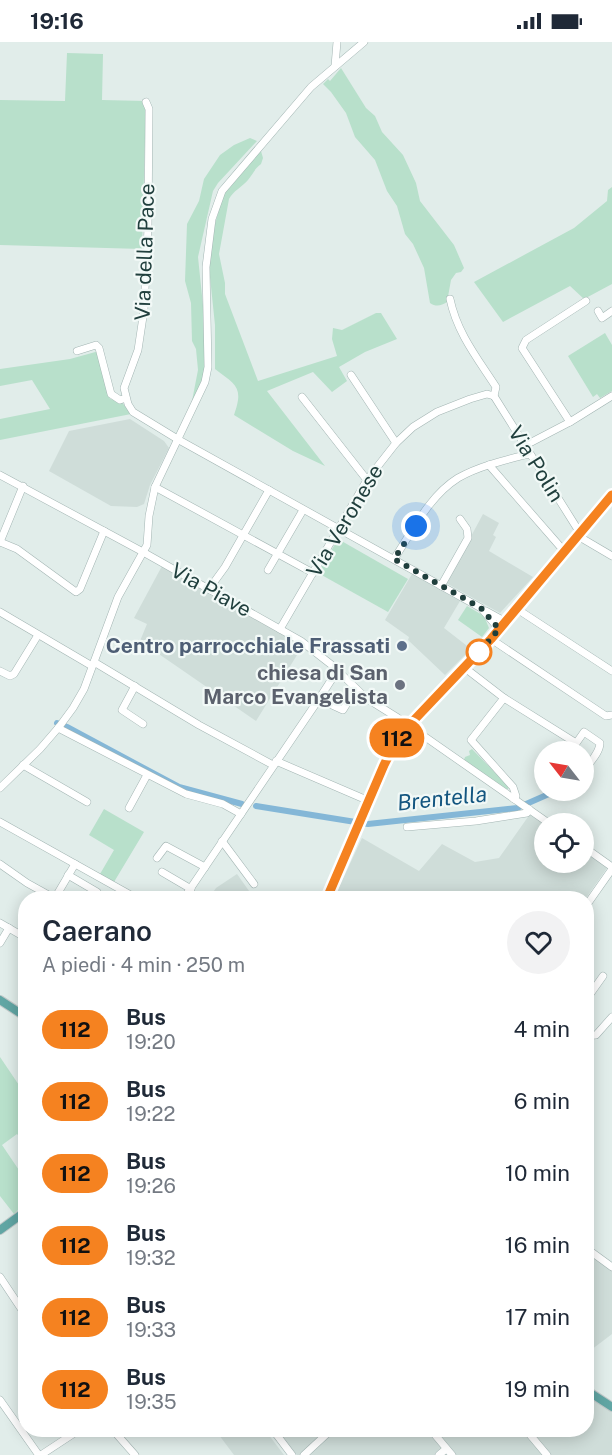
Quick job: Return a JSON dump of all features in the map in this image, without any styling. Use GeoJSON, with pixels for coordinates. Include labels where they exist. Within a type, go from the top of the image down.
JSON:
{"type":"FeatureCollection","features":[{"type":"Feature","properties":{"kind":"main road"},"geometry":{"type":"LineString","coordinates":[[330,891],[391,749],[408,725],[491,639],[612,495]]}},
{"type":"Feature","properties":{"kind":"main road"},"geometry":{"type":"LineString","coordinates":[[0,1000],[18,1012]]}},
{"type":"Feature","properties":{"kind":"main road"},"geometry":{"type":"LineString","coordinates":[[2,1226],[18,1215]]}},
{"type":"Feature","properties":{"kind":"main road"},"geometry":{"type":"LineString","coordinates":[[594,1395],[612,1407]]}},
{"type":"Feature","properties":{"kind":"street"},"geometry":{"type":"LineString","coordinates":[[335,66],[337,42]]}},
{"type":"Feature","properties":{"kind":"street"},"geometry":{"type":"LineString","coordinates":[[0,788],[66,718],[84,688],[118,597],[147,545],[148,516],[155,487],[200,395],[208,367],[206,267],[212,219],[217,202],[231,178],[311,87],[364,42]]}},
{"type":"Feature","properties":{"kind":"street","name":"Via della Pace"},"geometry":{"type":"LineString","coordinates":[[126,398],[124,388],[138,350],[144,310],[149,109],[146,102]]}},
{"type":"Feature","properties":{"kind":"street","name":"Via Polin"},"geometry":{"type":"LineString","coordinates":[[450,299],[461,332],[496,387],[490,395],[579,534]]}},
{"type":"Feature","properties":{"kind":"street"},"geometry":{"type":"LineString","coordinates":[[570,423],[522,348],[522,343],[586,301]]}},
{"type":"Feature","properties":{"kind":"street"},"geometry":{"type":"LineString","coordinates":[[598,311],[602,318],[612,311]]}},
{"type":"Feature","properties":{"kind":"street"},"geometry":{"type":"LineString","coordinates":[[77,351],[96,345],[99,348],[111,394],[120,400],[126,398],[138,416],[506,622]]}},
{"type":"Feature","properties":{"kind":"street"},"geometry":{"type":"LineString","coordinates":[[351,375],[396,443]]}},
{"type":"Feature","properties":{"kind":"street","name":"Via Veronese"},"geometry":{"type":"LineString","coordinates":[[280,629],[367,480],[396,443],[424,419],[470,399],[490,395]]}},
{"type":"Feature","properties":{"kind":"street"},"geometry":{"type":"LineString","coordinates":[[524,446],[570,423],[612,396]]}},
{"type":"Feature","properties":{"kind":"street"},"geometry":{"type":"LineString","coordinates":[[302,397],[367,480]]}},
{"type":"Feature","properties":{"kind":"street"},"geometry":{"type":"LineString","coordinates":[[394,559],[423,514],[440,493],[459,477],[489,465],[529,454]]}},
{"type":"Feature","properties":{"kind":"street"},"geometry":{"type":"LineString","coordinates":[[489,465],[564,551]]}},
{"type":"Feature","properties":{"kind":"street","name":"Via Piave"},"geometry":{"type":"LineString","coordinates":[[0,475],[280,629],[317,653],[366,698],[534,813]]}},
{"type":"Feature","properties":{"kind":"street"},"geometry":{"type":"LineString","coordinates":[[23,486],[0,542],[16,549],[75,591],[80,590],[104,531]]}},
{"type":"Feature","properties":{"kind":"street"},"geometry":{"type":"LineString","coordinates":[[155,487],[313,573]]}},
{"type":"Feature","properties":{"kind":"street"},"geometry":{"type":"LineString","coordinates":[[209,589],[269,490]]}},
{"type":"Feature","properties":{"kind":"street"},"geometry":{"type":"LineString","coordinates":[[268,570],[303,510]]}},
{"type":"Feature","properties":{"kind":"street"},"geometry":{"type":"LineString","coordinates":[[441,586],[468,538],[467,530],[460,519]]}},
{"type":"Feature","properties":{"kind":"street"},"geometry":{"type":"LineString","coordinates":[[579,534],[612,556]]}},
{"type":"Feature","properties":{"kind":"street"},"geometry":{"type":"LineString","coordinates":[[481,608],[499,629]]}},
{"type":"Feature","properties":{"kind":"street"},"geometry":{"type":"LineString","coordinates":[[517,609],[612,671]]}},
{"type":"Feature","properties":{"kind":"street"},"geometry":{"type":"LineString","coordinates":[[0,612],[135,686],[199,725],[275,763],[369,801]]}},
{"type":"Feature","properties":{"kind":"street"},"geometry":{"type":"LineString","coordinates":[[0,671],[10,676],[14,674],[38,634]]}},
{"type":"Feature","properties":{"kind":"street"},"geometry":{"type":"LineString","coordinates":[[491,639],[606,716],[612,715]]}},
{"type":"Feature","properties":{"kind":"street"},"geometry":{"type":"LineString","coordinates":[[465,668],[504,698],[573,741]]}},
{"type":"Feature","properties":{"kind":"street"},"geometry":{"type":"LineString","coordinates":[[162,872],[190,889],[337,671]]}},
{"type":"Feature","properties":{"kind":"street"},"geometry":{"type":"LineString","coordinates":[[135,686],[122,710],[143,724]]}},
{"type":"Feature","properties":{"kind":"street"},"geometry":{"type":"LineString","coordinates":[[319,699],[343,710],[356,689]]}},
{"type":"Feature","properties":{"kind":"street"},"geometry":{"type":"LineString","coordinates":[[504,698],[471,740],[513,787],[515,799]]}},
{"type":"Feature","properties":{"kind":"street"},"geometry":{"type":"LineString","coordinates":[[59,727],[186,794],[223,804],[241,814]]}},
{"type":"Feature","properties":{"kind":"street"},"geometry":{"type":"LineString","coordinates":[[577,741],[584,732],[600,743],[594,756]]}},
{"type":"Feature","properties":{"kind":"street"},"geometry":{"type":"LineString","coordinates":[[23,765],[87,802]]}},
{"type":"Feature","properties":{"kind":"street"},"geometry":{"type":"LineString","coordinates":[[129,808],[147,775]]}},
{"type":"Feature","properties":{"kind":"street"},"geometry":{"type":"LineString","coordinates":[[407,827],[476,821],[527,813],[527,808]]}},
{"type":"Feature","properties":{"kind":"street"},"geometry":{"type":"LineString","coordinates":[[0,822],[123,891]]}},
{"type":"Feature","properties":{"kind":"street"},"geometry":{"type":"LineString","coordinates":[[222,841],[254,884]]}},
{"type":"Feature","properties":{"kind":"street"},"geometry":{"type":"LineString","coordinates":[[157,858],[166,846],[205,867]]}},
{"type":"Feature","properties":{"kind":"street"},"geometry":{"type":"LineString","coordinates":[[594,854],[612,868],[594,894]]}},
{"type":"Feature","properties":{"kind":"street"},"geometry":{"type":"LineString","coordinates":[[0,864],[41,891]]}},
{"type":"Feature","properties":{"kind":"street"},"geometry":{"type":"LineString","coordinates":[[58,891],[75,864]]}},
{"type":"Feature","properties":{"kind":"street"},"geometry":{"type":"LineString","coordinates":[[68,875],[95,891]]}},
{"type":"Feature","properties":{"kind":"street"},"geometry":{"type":"LineString","coordinates":[[0,923],[18,933]]}},
{"type":"Feature","properties":{"kind":"street"},"geometry":{"type":"LineString","coordinates":[[0,943],[9,928]]}},
{"type":"Feature","properties":{"kind":"street"},"geometry":{"type":"LineString","coordinates":[[594,989],[603,976]]}},
{"type":"Feature","properties":{"kind":"street"},"geometry":{"type":"LineString","coordinates":[[594,1035],[612,1017]]}},
{"type":"Feature","properties":{"kind":"street"},"geometry":{"type":"LineString","coordinates":[[594,1254],[612,1267]]}},
{"type":"Feature","properties":{"kind":"street"},"geometry":{"type":"LineString","coordinates":[[0,1277],[18,1300]]}},
{"type":"Feature","properties":{"kind":"street"},"geometry":{"type":"LineString","coordinates":[[0,1400],[18,1426]]}},
{"type":"Feature","properties":{"kind":"street"},"geometry":{"type":"LineString","coordinates":[[26,1437],[41,1455],[68,1437]]}},
{"type":"Feature","properties":{"kind":"street"},"geometry":{"type":"LineString","coordinates":[[119,1437],[135,1455]]}},
{"type":"Feature","properties":{"kind":"street"},"geometry":{"type":"LineString","coordinates":[[278,1437],[292,1455]]}},
{"type":"Feature","properties":{"kind":"street"},"geometry":{"type":"LineString","coordinates":[[304,1455],[323,1437]]}},
{"type":"Feature","properties":{"kind":"street"},"geometry":{"type":"LineString","coordinates":[[437,1437],[449,1452],[439,1455]]}},
{"type":"Feature","properties":{"kind":"street"},"geometry":{"type":"LineString","coordinates":[[532,1437],[547,1455]]}},
{"type":"Feature","properties":{"kind":"shaded area"},"geometry":{"type":"Polygon","coordinates":[[[130,419],[164,441],[169,448],[150,485],[144,504],[137,507],[111,506],[49,471],[69,431],[130,419]]]}},
{"type":"Feature","properties":{"kind":"shaded area"},"geometry":{"type":"Polygon","coordinates":[[[483,514],[499,523],[493,535],[496,537],[489,551],[533,577],[500,613],[446,583],[483,514]]]}},
{"type":"Feature","properties":{"kind":"shaded area"},"geometry":{"type":"Polygon","coordinates":[[[162,566],[266,624],[302,647],[256,721],[140,641],[147,624],[134,618],[162,566]]]}},
{"type":"Feature","properties":{"kind":"shaded area"},"geometry":{"type":"Polygon","coordinates":[[[412,574],[460,601],[444,628],[471,649],[445,675],[408,640],[409,637],[385,620],[412,574]]]}},
{"type":"Feature","properties":{"kind":"shaded area"},"geometry":{"type":"Polygon","coordinates":[[[530,814],[534,817],[534,873],[594,873],[594,858],[607,868],[591,891],[337,891],[362,838],[419,871],[442,844],[475,862],[499,858],[530,814]]]}},
{"type":"Feature","properties":{"kind":"shaded area"},"geometry":{"type":"Polygon","coordinates":[[[237,874],[249,891],[214,891],[237,874]]]}},
{"type":"Feature","properties":{"kind":"shaded area"},"geometry":{"type":"Polygon","coordinates":[[[594,1257],[612,1271],[612,1334],[594,1348],[594,1257]]]}},
{"type":"Feature","properties":{"kind":"shaded area"},"geometry":{"type":"Polygon","coordinates":[[[594,1399],[612,1411],[612,1455],[297,1455],[283,1437],[594,1437],[594,1399]]]}},
{"type":"Feature","properties":{"kind":"shaded area"},"geometry":{"type":"Polygon","coordinates":[[[220,1437],[270,1437],[284,1455],[234,1455],[220,1437]]]}},
{"type":"Feature","properties":{"kind":"green space"},"geometry":{"type":"Polygon","coordinates":[[[67,53],[103,54],[102,100],[146,101],[142,249],[0,245],[0,100],[65,101],[67,53]]]}},
{"type":"Feature","properties":{"kind":"green space"},"geometry":{"type":"Polygon","coordinates":[[[341,68],[366,108],[375,116],[382,132],[403,155],[416,183],[420,201],[454,245],[464,268],[451,280],[447,302],[443,304],[430,303],[424,268],[413,244],[405,234],[397,206],[387,191],[375,160],[355,137],[346,113],[323,84],[328,79],[330,81],[341,68]]]}},
{"type":"Feature","properties":{"kind":"green space"},"geometry":{"type":"Polygon","coordinates":[[[250,138],[257,141],[213,191],[198,257],[205,325],[205,359],[204,379],[195,400],[192,401],[198,370],[196,349],[192,341],[191,303],[185,281],[187,224],[199,201],[204,179],[220,155],[250,138]]]}},
{"type":"Feature","properties":{"kind":"green space"},"geometry":{"type":"Polygon","coordinates":[[[261,151],[263,158],[261,164],[229,199],[219,254],[225,294],[258,381],[337,356],[332,339],[333,328],[342,330],[376,313],[381,313],[397,339],[365,352],[339,367],[347,381],[332,392],[313,372],[267,391],[325,466],[293,451],[234,415],[238,392],[233,383],[215,369],[215,325],[208,258],[215,224],[223,195],[261,151]]]}},
{"type":"Feature","properties":{"kind":"green space"},"geometry":{"type":"Polygon","coordinates":[[[612,187],[612,284],[584,299],[570,286],[503,322],[474,282],[574,228],[607,201],[608,190],[612,187]]]}},
{"type":"Feature","properties":{"kind":"green space"},"geometry":{"type":"Polygon","coordinates":[[[605,333],[612,345],[612,391],[600,398],[597,394],[593,397],[568,356],[605,333]]]}},
{"type":"Feature","properties":{"kind":"green space"},"geometry":{"type":"Polygon","coordinates":[[[99,351],[110,399],[121,401],[131,414],[0,440],[0,419],[50,409],[32,380],[0,386],[0,369],[70,359],[99,351]]]}},
{"type":"Feature","properties":{"kind":"green space"},"geometry":{"type":"Polygon","coordinates":[[[338,539],[408,579],[388,612],[318,573],[338,539]]]}},
{"type":"Feature","properties":{"kind":"green space"},"geometry":{"type":"Polygon","coordinates":[[[467,606],[484,616],[489,628],[482,637],[458,620],[467,606]]]}},
{"type":"Feature","properties":{"kind":"green space"},"geometry":{"type":"Polygon","coordinates":[[[472,749],[509,787],[508,789],[464,760],[470,755],[469,751],[472,749]]]}},
{"type":"Feature","properties":{"kind":"green space"},"geometry":{"type":"Polygon","coordinates":[[[104,809],[144,832],[114,882],[100,874],[114,850],[89,835],[104,809]]]}},
{"type":"Feature","properties":{"kind":"green space"},"geometry":{"type":"Polygon","coordinates":[[[0,1057],[18,1084],[18,1135],[2,1145],[18,1169],[18,1210],[14,1214],[0,1196],[0,1057]]]}},
{"type":"Feature","properties":{"kind":"waterway","name":"Brentella"},"geometry":{"type":"LineString","coordinates":[[57,723],[179,787],[242,804]]}},
{"type":"Feature","properties":{"kind":"waterway","name":"Brentella"},"geometry":{"type":"LineString","coordinates":[[256,806],[368,824],[517,808],[534,801]]}},
{"type":"Feature","properties":{"kind":"bus line","name":"112"},"geometry":{"type":"LineString","coordinates":[[330,891],[398,737],[491,639],[612,495]]}},
{"type":"Feature","properties":{"kind":"place","name":"Centro parrocchiale Frassati"},"geometry":{"type":"Point","coordinates":[402,646]}},
{"type":"Feature","properties":{"kind":"place","name":"chiesa di San Marco Evangelista"},"geometry":{"type":"Point","coordinates":[400,685]}},
{"type":"Feature","properties":{"kind":"route"},"geometry":{"type":"LineString","coordinates":[[416,526],[394,559],[481,608],[499,629],[476,656],[479,652]]}}]}
